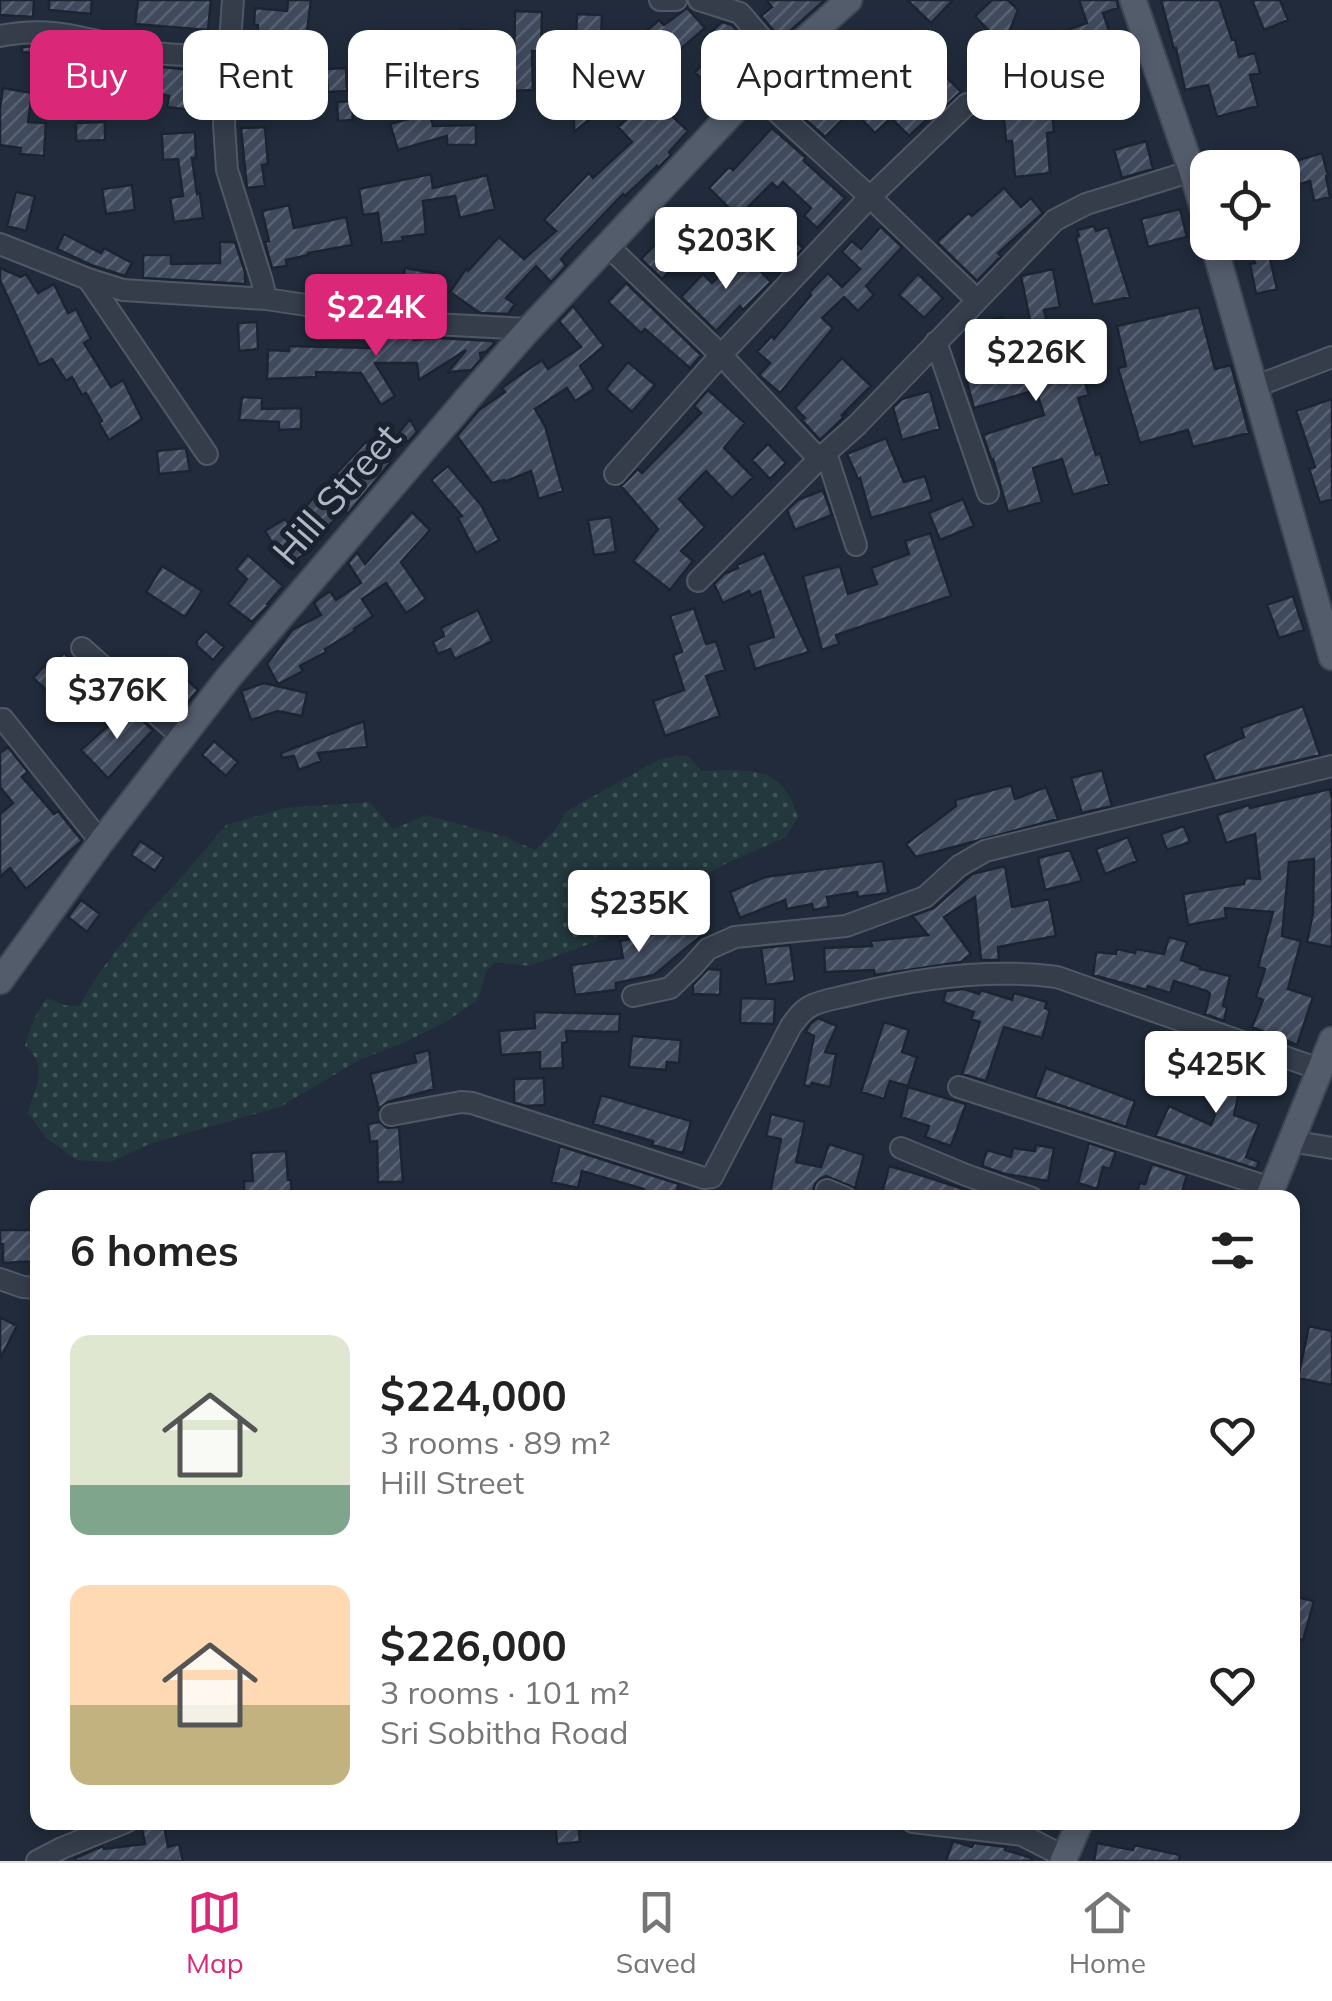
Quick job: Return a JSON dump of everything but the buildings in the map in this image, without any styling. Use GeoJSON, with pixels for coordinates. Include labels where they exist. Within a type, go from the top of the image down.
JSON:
{"type":"FeatureCollection","features":[{"type":"Feature","properties":{"kind":"main road","name":"Hill Street"},"geometry":{"type":"LineString","coordinates":[[816,30],[849,0]]}},
{"type":"Feature","properties":{"kind":"main road"},"geometry":{"type":"LineString","coordinates":[[1133,0],[1190,165]]}},
{"type":"Feature","properties":{"kind":"main road","name":"Hill Street"},"geometry":{"type":"LineString","coordinates":[[0,981],[228,678],[529,329],[726,120]]}},
{"type":"Feature","properties":{"kind":"main road"},"geometry":{"type":"LineString","coordinates":[[1217,260],[1332,657]]}},
{"type":"Feature","properties":{"kind":"main road"},"geometry":{"type":"LineString","coordinates":[[1271,1190],[1332,1040]]}},
{"type":"Feature","properties":{"kind":"main road"},"geometry":{"type":"LineString","coordinates":[[1064,1859],[1077,1830]]}},
{"type":"Feature","properties":{"kind":"street"},"geometry":{"type":"LineString","coordinates":[[231,30],[233,0]]}},
{"type":"Feature","properties":{"kind":"street"},"geometry":{"type":"LineString","coordinates":[[660,0],[676,0]]}},
{"type":"Feature","properties":{"kind":"street"},"geometry":{"type":"LineString","coordinates":[[699,0],[741,7],[758,30]]}},
{"type":"Feature","properties":{"kind":"street"},"geometry":{"type":"LineString","coordinates":[[0,36],[59,32],[162,54],[183,54]]}},
{"type":"Feature","properties":{"kind":"street"},"geometry":{"type":"LineString","coordinates":[[614,474],[870,197],[967,104]]}},
{"type":"Feature","properties":{"kind":"street"},"geometry":{"type":"LineString","coordinates":[[224,120],[227,170],[266,300]]}},
{"type":"Feature","properties":{"kind":"street"},"geometry":{"type":"LineString","coordinates":[[786,120],[976,299]]}},
{"type":"Feature","properties":{"kind":"street"},"geometry":{"type":"LineString","coordinates":[[698,581],[857,425],[1055,220],[1086,204],[1190,172]]}},
{"type":"Feature","properties":{"kind":"street"},"geometry":{"type":"LineString","coordinates":[[0,244],[123,290],[266,300],[434,324],[529,329]]}},
{"type":"Feature","properties":{"kind":"street"},"geometry":{"type":"LineString","coordinates":[[607,245],[822,456],[856,545]]}},
{"type":"Feature","properties":{"kind":"street"},"geometry":{"type":"LineString","coordinates":[[88,279],[207,454]]}},
{"type":"Feature","properties":{"kind":"street"},"geometry":{"type":"LineString","coordinates":[[936,342],[988,493]]}},
{"type":"Feature","properties":{"kind":"street"},"geometry":{"type":"LineString","coordinates":[[1254,387],[1332,357]]}},
{"type":"Feature","properties":{"kind":"street"},"geometry":{"type":"LineString","coordinates":[[82,648],[181,736]]}},
{"type":"Feature","properties":{"kind":"street"},"geometry":{"type":"LineString","coordinates":[[2,719],[101,842]]}},
{"type":"Feature","properties":{"kind":"street"},"geometry":{"type":"LineString","coordinates":[[633,996],[670,988],[708,949],[734,937],[846,926],[925,897],[959,866],[985,851],[1332,766]]}},
{"type":"Feature","properties":{"kind":"street"},"geometry":{"type":"LineString","coordinates":[[392,1115],[472,1103],[704,1178],[712,1177],[800,1013],[812,1005],[874,988],[978,973],[1021,972],[1057,977],[1319,1070]]}},
{"type":"Feature","properties":{"kind":"street"},"geometry":{"type":"LineString","coordinates":[[959,1087],[1261,1190]]}},
{"type":"Feature","properties":{"kind":"street"},"geometry":{"type":"LineString","coordinates":[[1290,1141],[1332,1148]]}},
{"type":"Feature","properties":{"kind":"street"},"geometry":{"type":"LineString","coordinates":[[900,1148],[1009,1190]]}},
{"type":"Feature","properties":{"kind":"street"},"geometry":{"type":"LineString","coordinates":[[0,1278],[30,1288]]}},
{"type":"Feature","properties":{"kind":"street"},"geometry":{"type":"LineString","coordinates":[[37,1861],[108,1830]]}},
{"type":"Feature","properties":{"kind":"street"},"geometry":{"type":"LineString","coordinates":[[980,1830],[1022,1835],[1064,1859]]}},
{"type":"Feature","properties":{"kind":"green space"},"geometry":{"type":"Polygon","coordinates":[[[687,755],[702,771],[748,771],[773,778],[791,799],[798,817],[786,837],[674,892],[603,939],[529,966],[495,962],[486,972],[478,1000],[447,1021],[361,1059],[280,1107],[152,1143],[111,1162],[77,1160],[47,1139],[28,1113],[39,1069],[25,1046],[33,1021],[47,998],[79,1006],[136,925],[226,825],[285,808],[370,802],[393,829],[426,815],[506,837],[535,850],[567,811],[660,759],[687,755]]]}}]}
